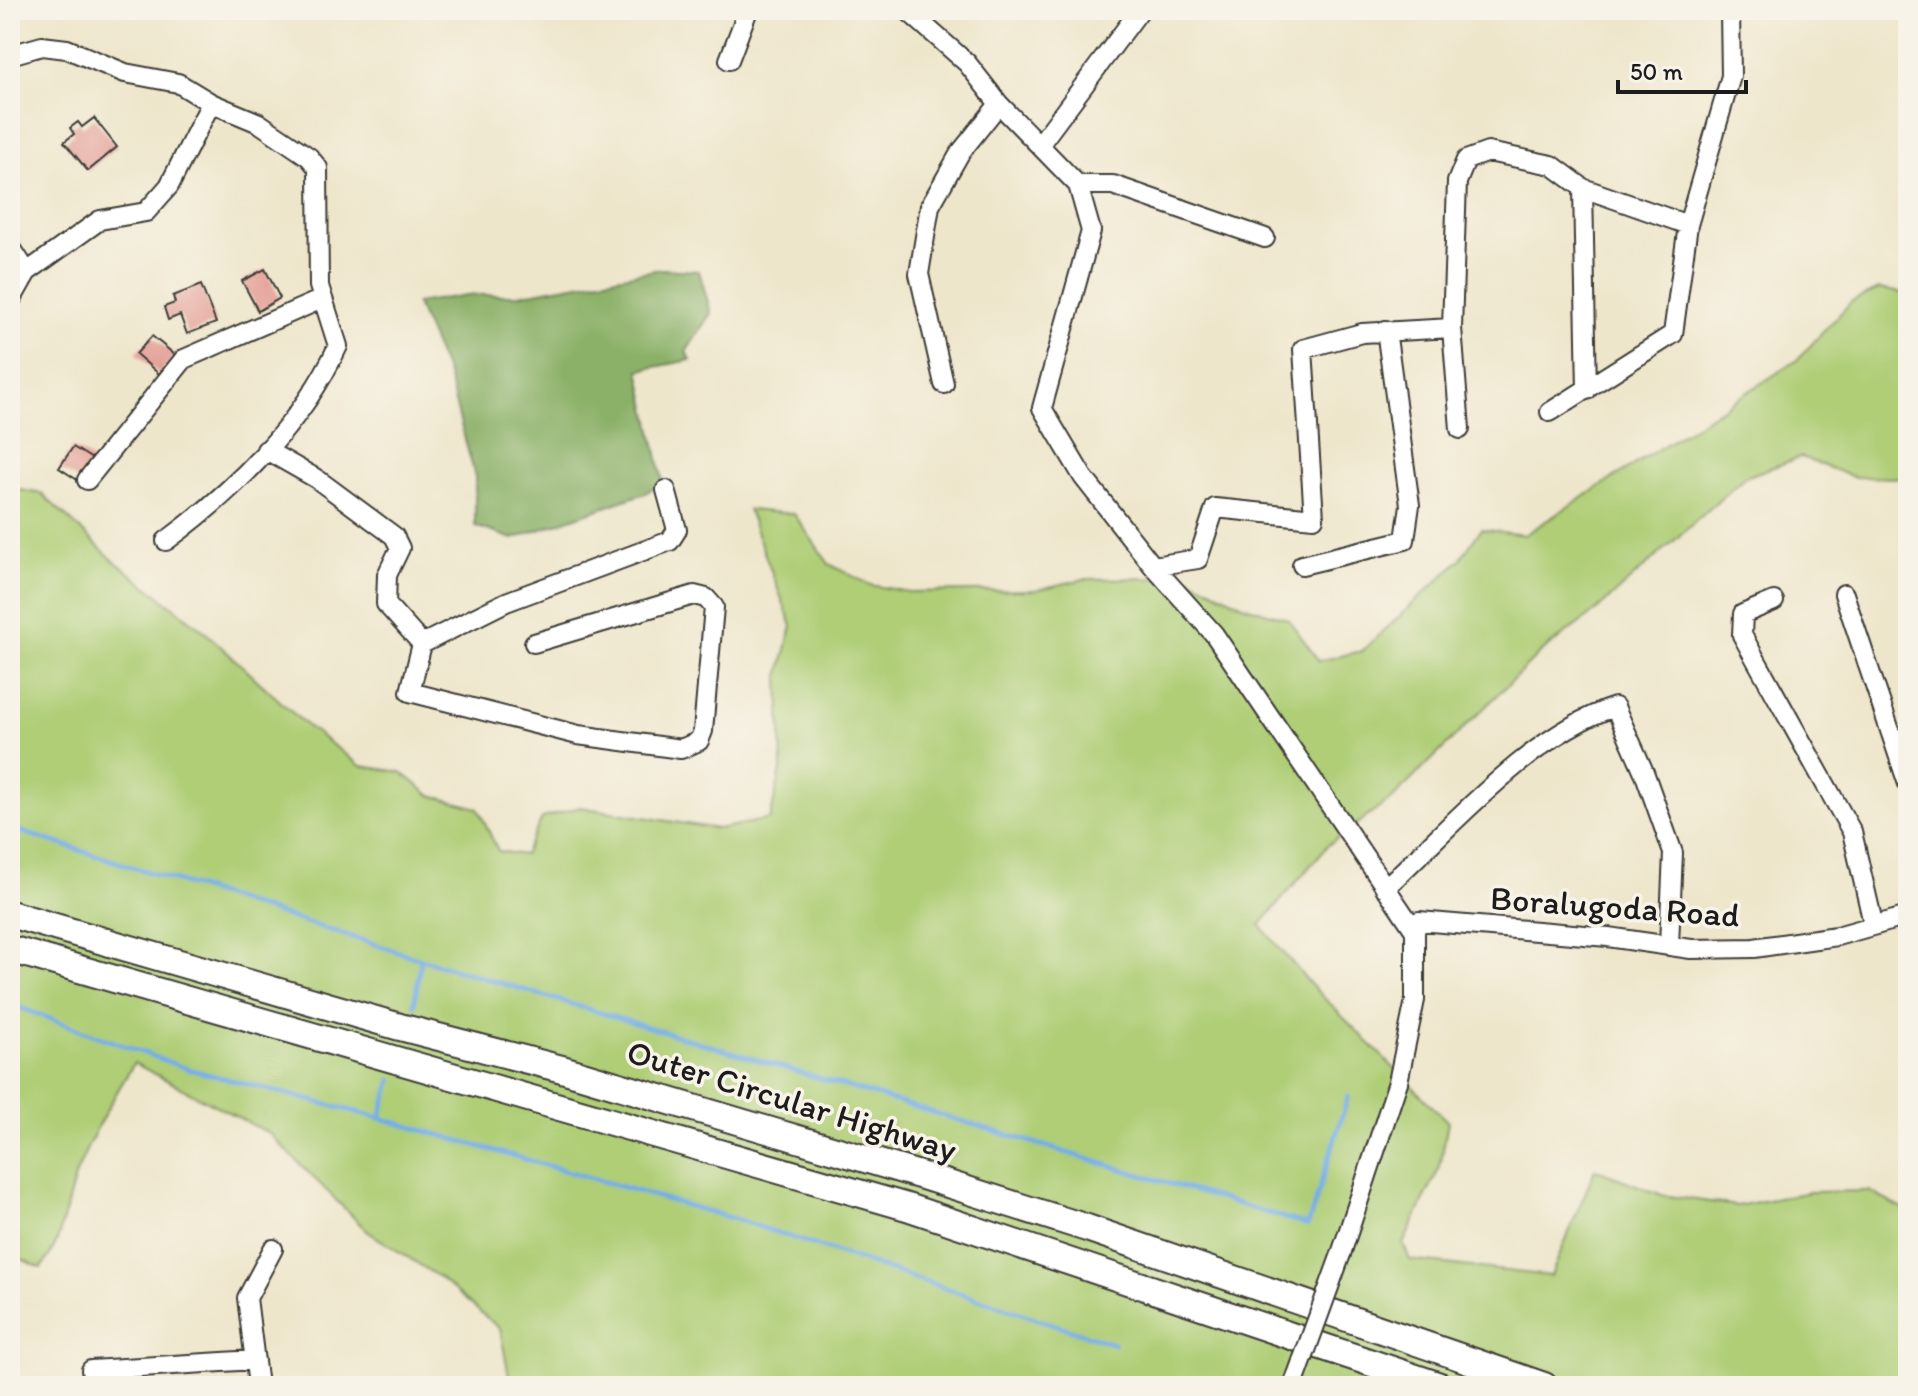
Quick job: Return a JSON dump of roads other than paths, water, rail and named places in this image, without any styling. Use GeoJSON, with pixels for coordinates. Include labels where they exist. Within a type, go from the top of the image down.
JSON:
{"type":"FeatureCollection","features":[{"type":"Feature","properties":{"kind":"highway","name":"Outer Circular Highway"},"geometry":{"type":"LineString","coordinates":[[10,914],[371,1019],[562,1069],[926,1177],[1102,1233],[1544,1386]]}},
{"type":"Feature","properties":{"kind":"highway","name":"Outer Circular Highway"},"geometry":{"type":"LineString","coordinates":[[10,949],[907,1207],[1440,1386]]}},
{"type":"Feature","properties":{"kind":"street"},"geometry":{"type":"LineString","coordinates":[[729,60],[748,10]]}},
{"type":"Feature","properties":{"kind":"street"},"geometry":{"type":"LineString","coordinates":[[907,10],[967,63],[999,104],[1078,185],[1091,231],[1042,408],[1083,477],[1153,566],[1214,634],[1415,931],[1415,1000],[1398,1082],[1293,1386]]}},
{"type":"Feature","properties":{"kind":"street"},"geometry":{"type":"LineString","coordinates":[[1040,144],[1140,10]]}},
{"type":"Feature","properties":{"kind":"street"},"geometry":{"type":"LineString","coordinates":[[1550,412],[1673,334],[1688,225],[1731,76],[1730,10]]}},
{"type":"Feature","properties":{"kind":"street"},"geometry":{"type":"LineString","coordinates":[[10,55],[42,46],[67,49],[125,73],[178,83],[211,103],[259,123],[309,157],[318,168],[319,286],[338,346],[324,375],[247,472],[166,541]]}},
{"type":"Feature","properties":{"kind":"street"},"geometry":{"type":"LineString","coordinates":[[10,302],[27,272],[100,220],[146,212],[169,186],[211,103]]}},
{"type":"Feature","properties":{"kind":"street"},"geometry":{"type":"LineString","coordinates":[[944,384],[919,274],[930,206],[960,153],[999,104]]}},
{"type":"Feature","properties":{"kind":"street"},"geometry":{"type":"LineString","coordinates":[[1460,429],[1452,328],[1457,182],[1466,160],[1488,152],[1552,165],[1583,188],[1688,225]]}},
{"type":"Feature","properties":{"kind":"street"},"geometry":{"type":"LineString","coordinates":[[1078,185],[1113,185],[1265,238]]}},
{"type":"Feature","properties":{"kind":"street"},"geometry":{"type":"LineString","coordinates":[[1583,188],[1587,390]]}},
{"type":"Feature","properties":{"kind":"street"},"geometry":{"type":"LineString","coordinates":[[10,246],[27,272]]}},
{"type":"Feature","properties":{"kind":"street"},"geometry":{"type":"LineString","coordinates":[[87,480],[184,359],[322,299]]}},
{"type":"Feature","properties":{"kind":"street"},"geometry":{"type":"LineString","coordinates":[[1153,566],[1198,559],[1215,508],[1314,518],[1303,349],[1386,330],[1452,328]]}},
{"type":"Feature","properties":{"kind":"street"},"geometry":{"type":"LineString","coordinates":[[1302,565],[1405,540],[1410,505],[1386,330]]}},
{"type":"Feature","properties":{"kind":"street"},"geometry":{"type":"LineString","coordinates":[[266,450],[317,479],[394,536],[400,548],[387,575],[386,604],[422,644]]}},
{"type":"Feature","properties":{"kind":"street"},"geometry":{"type":"LineString","coordinates":[[534,643],[694,595],[706,598],[714,607],[703,731],[699,741],[681,749],[578,735],[410,692],[422,644],[506,602],[670,541],[677,530],[666,490]]}},
{"type":"Feature","properties":{"kind":"street"},"geometry":{"type":"LineString","coordinates":[[1844,594],[1908,784]]}},
{"type":"Feature","properties":{"kind":"street"},"geometry":{"type":"LineString","coordinates":[[1774,601],[1743,614],[1742,635],[1852,832],[1873,923]]}},
{"type":"Feature","properties":{"kind":"street"},"geometry":{"type":"LineString","coordinates":[[1385,888],[1534,750],[1599,712],[1615,707],[1644,772],[1673,853],[1669,945]]}},
{"type":"Feature","properties":{"kind":"street","name":"Boralugoda Road"},"geometry":{"type":"LineString","coordinates":[[1415,931],[1419,921],[1691,949],[1754,948],[1837,936],[1873,923],[1908,916]]}},
{"type":"Feature","properties":{"kind":"street"},"geometry":{"type":"LineString","coordinates":[[258,1386],[247,1298],[273,1249]]}},
{"type":"Feature","properties":{"kind":"street"},"geometry":{"type":"LineString","coordinates":[[91,1370],[255,1360]]}},
{"type":"Feature","properties":{"kind":"waterway"},"geometry":{"type":"LineString","coordinates":[[10,828],[421,959],[1308,1225],[1348,1097]]}},
{"type":"Feature","properties":{"kind":"waterway"},"geometry":{"type":"LineString","coordinates":[[414,1005],[421,959]]}},
{"type":"Feature","properties":{"kind":"waterway"},"geometry":{"type":"LineString","coordinates":[[10,1004],[188,1069],[380,1118],[745,1222],[1114,1344]]}},
{"type":"Feature","properties":{"kind":"waterway"},"geometry":{"type":"LineString","coordinates":[[380,1118],[392,1080]]}}]}
